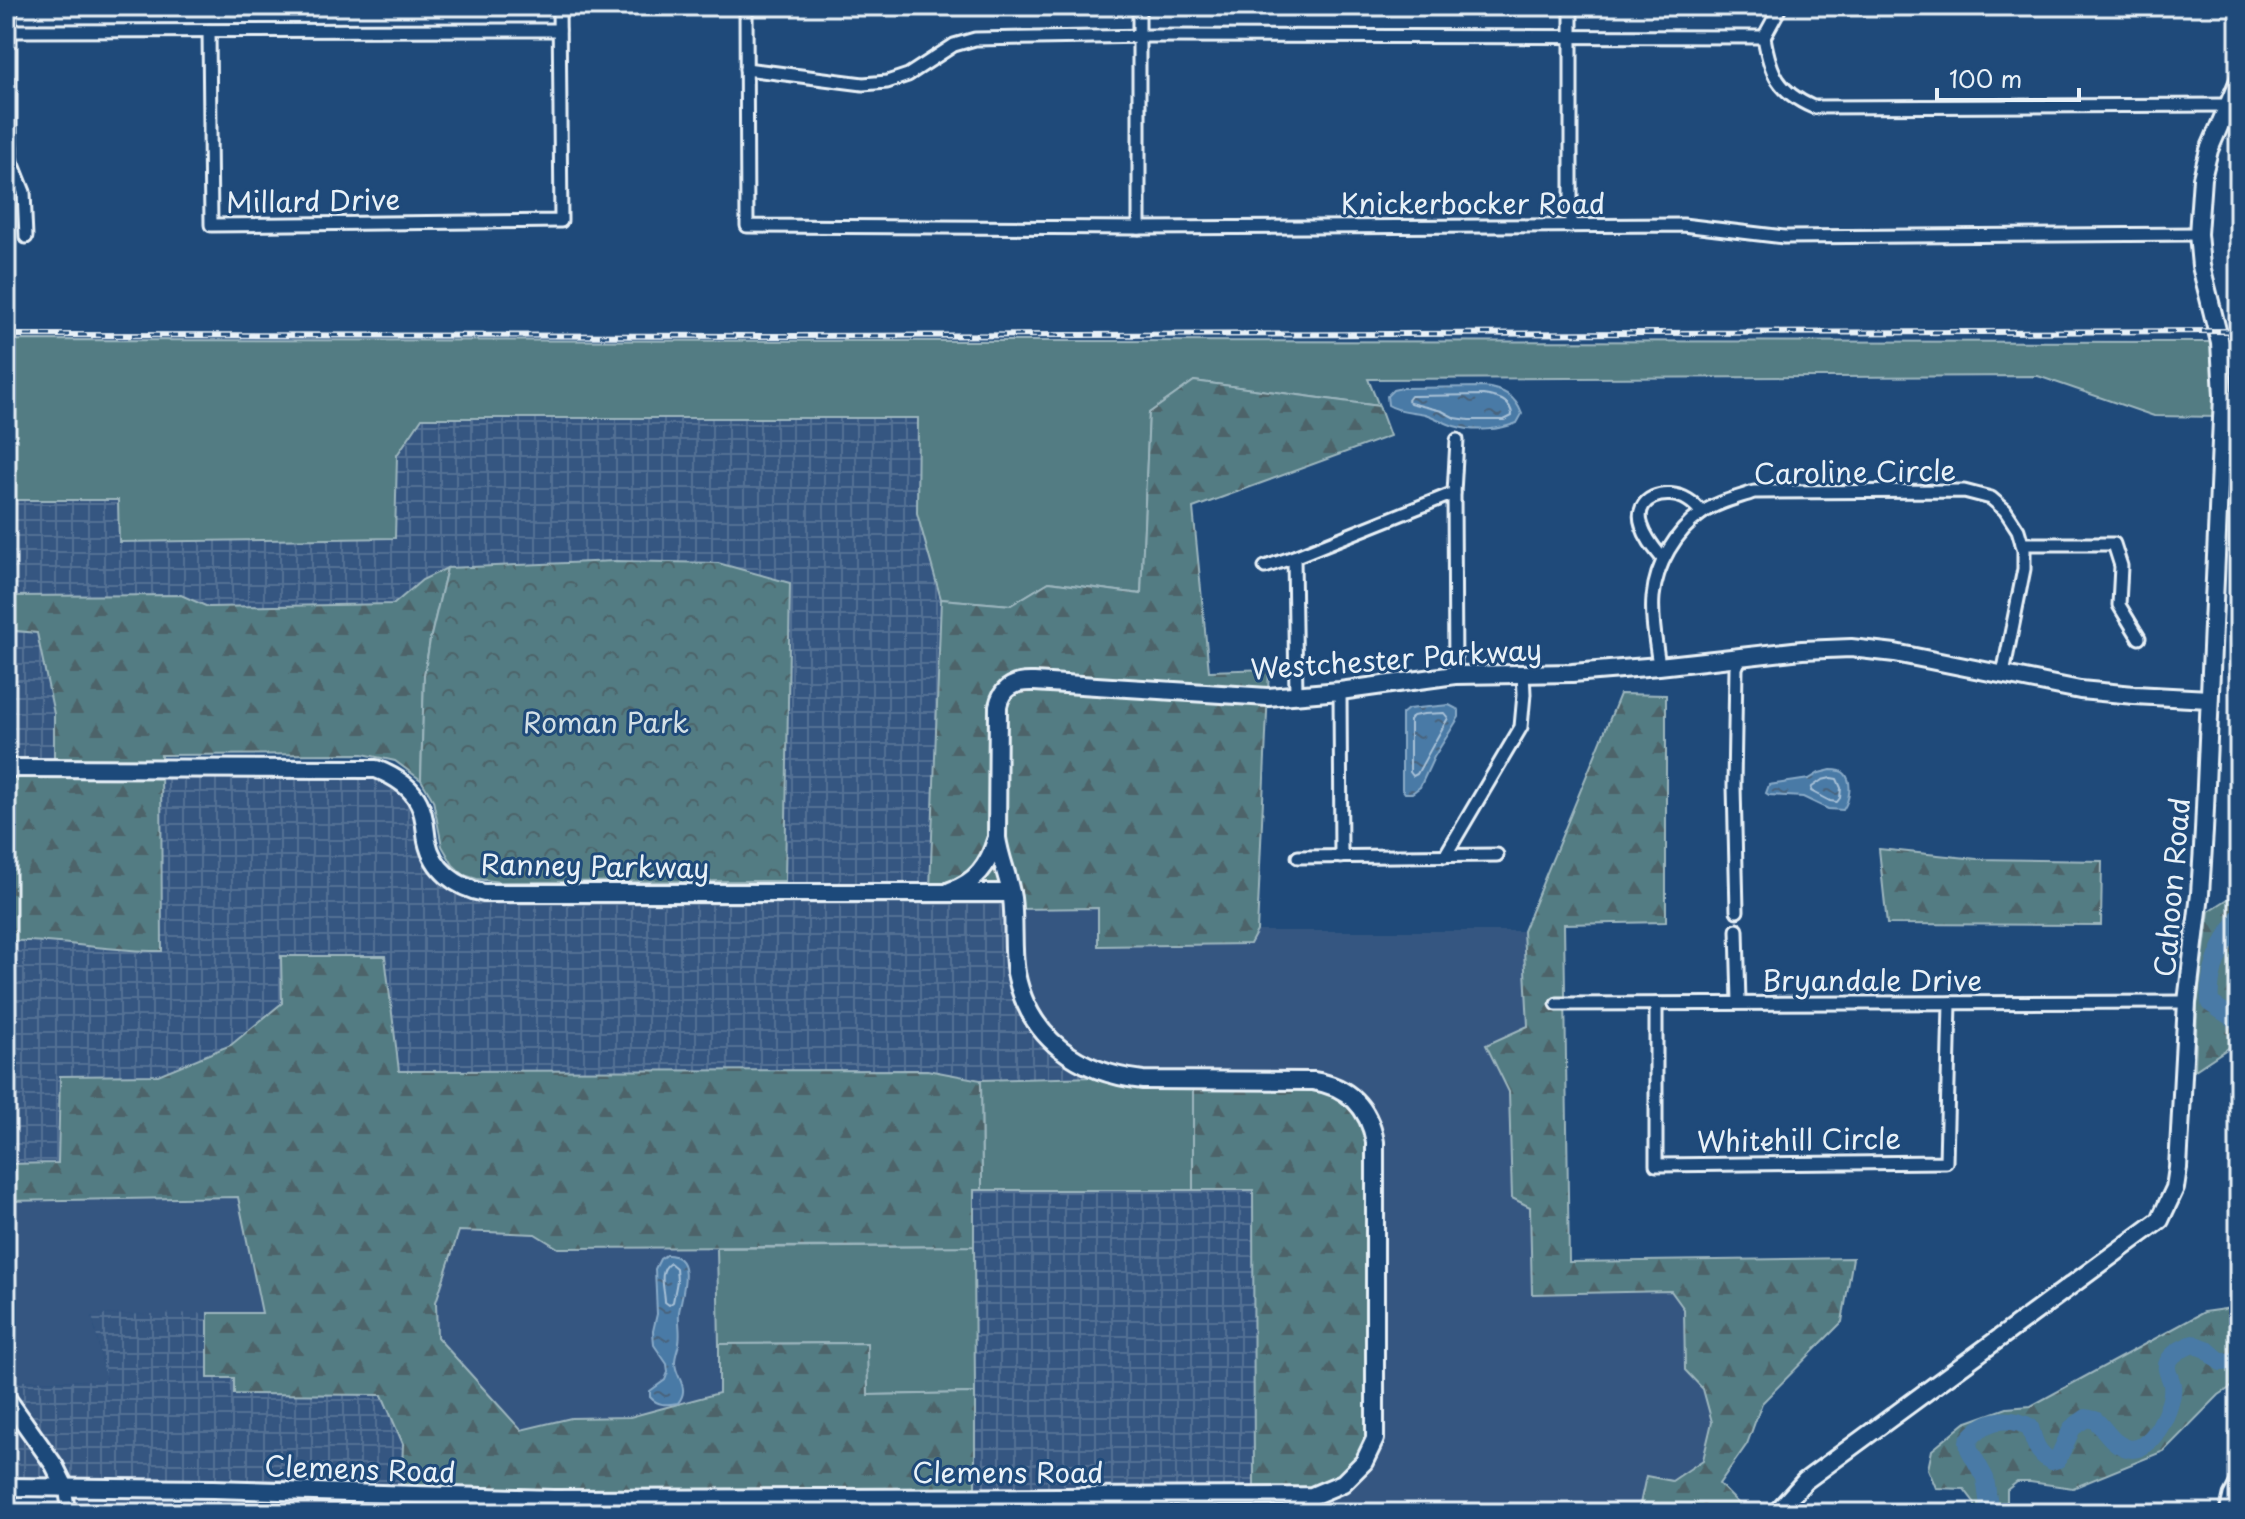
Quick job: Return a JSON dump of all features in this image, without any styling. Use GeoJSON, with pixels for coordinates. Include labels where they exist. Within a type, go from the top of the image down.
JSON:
{"type":"FeatureCollection","features":[{"type":"Feature","properties":{"kind":"street"},"geometry":{"type":"LineString","coordinates":[[10,6],[10,143],[12,162],[24,192],[26,237]]}},
{"type":"Feature","properties":{"kind":"street"},"geometry":{"type":"LineString","coordinates":[[10,31],[559,30],[559,6]]}},
{"type":"Feature","properties":{"kind":"street"},"geometry":{"type":"LineString","coordinates":[[746,6],[746,69],[863,84],[887,82],[908,75],[954,45],[975,39],[1139,36],[1764,37]]}},
{"type":"Feature","properties":{"kind":"street"},"geometry":{"type":"LineString","coordinates":[[1139,6],[1139,228]]}},
{"type":"Feature","properties":{"kind":"street"},"geometry":{"type":"LineString","coordinates":[[1571,6],[1571,226]]}},
{"type":"Feature","properties":{"kind":"street"},"geometry":{"type":"LineString","coordinates":[[1781,6],[1764,37],[1768,61],[1780,85],[1796,100],[1813,107],[2233,106]]}},
{"type":"Feature","properties":{"kind":"street","name":"Millard Drive"},"geometry":{"type":"LineString","coordinates":[[209,31],[211,225],[561,221],[559,30]]}},
{"type":"Feature","properties":{"kind":"street","name":"Knickerbocker Road"},"geometry":{"type":"LineString","coordinates":[[746,69],[747,226],[1139,228],[1683,225],[1784,237],[2198,234]]}},
{"type":"Feature","properties":{"kind":"street","name":"Cahoon Road"},"geometry":{"type":"LineString","coordinates":[[1776,1513],[1805,1481],[2160,1220],[2175,1188],[2187,1002],[2201,884],[2223,383],[2220,342],[2201,266],[2198,234],[2202,178],[2209,150],[2233,106],[2239,80]]}},
{"type":"Feature","properties":{"kind":"street"},"geometry":{"type":"LineString","coordinates":[[1455,675],[1454,493],[1457,440]]}},
{"type":"Feature","properties":{"kind":"street","name":"Caroline Circle"},"geometry":{"type":"LineString","coordinates":[[1659,666],[1653,596],[1663,559],[1672,544],[1702,513],[1754,492],[1964,491],[1991,498],[2005,510],[2018,530],[2022,544],[2024,569],[2003,674]]}},
{"type":"Feature","properties":{"kind":"street"},"geometry":{"type":"LineString","coordinates":[[1265,567],[1454,493]]}},
{"type":"Feature","properties":{"kind":"street"},"geometry":{"type":"LineString","coordinates":[[1663,559],[1641,525],[1643,506],[1656,495],[1665,494],[1689,500],[1702,513]]}},
{"type":"Feature","properties":{"kind":"street"},"geometry":{"type":"LineString","coordinates":[[2022,544],[2114,544],[2121,566],[2119,605],[2139,638]]}},
{"type":"Feature","properties":{"kind":"street"},"geometry":{"type":"LineString","coordinates":[[1294,557],[1296,696]]}},
{"type":"Feature","properties":{"kind":"street","name":"Westchester Parkway"},"geometry":{"type":"LineString","coordinates":[[1098,1072],[1074,1060],[1041,1029],[1021,991],[1016,970],[1011,893],[997,838],[998,706],[1003,693],[1013,684],[1034,682],[1268,697],[1296,696],[1455,675],[1572,673],[1851,648],[1895,653],[2092,691],[2209,699]]}},
{"type":"Feature","properties":{"kind":"street"},"geometry":{"type":"LineString","coordinates":[[1737,911],[1734,757],[1736,668],[1741,656]]}},
{"type":"Feature","properties":{"kind":"street"},"geometry":{"type":"LineString","coordinates":[[1445,856],[1521,727],[1523,673]]}},
{"type":"Feature","properties":{"kind":"street"},"geometry":{"type":"LineString","coordinates":[[1340,691],[1341,857]]}},
{"type":"Feature","properties":{"kind":"street","name":"Ranney Parkway"},"geometry":{"type":"LineString","coordinates":[[6,768],[376,769],[403,784],[419,803],[431,853],[445,874],[469,890],[484,893],[1011,893]]}},
{"type":"Feature","properties":{"kind":"street"},"geometry":{"type":"LineString","coordinates":[[944,894],[960,888],[982,871],[991,857],[997,838]]}},
{"type":"Feature","properties":{"kind":"street"},"geometry":{"type":"LineString","coordinates":[[1298,857],[1497,855]]}},
{"type":"Feature","properties":{"kind":"street"},"geometry":{"type":"LineString","coordinates":[[1737,930],[1739,1002]]}},
{"type":"Feature","properties":{"kind":"street","name":"Bryandale Drive"},"geometry":{"type":"LineString","coordinates":[[1557,1004],[2187,1002]]}},
{"type":"Feature","properties":{"kind":"street","name":"Whitehill Circle"},"geometry":{"type":"LineString","coordinates":[[1656,1004],[1656,1165],[1946,1162],[1950,1003]]}},
{"type":"Feature","properties":{"kind":"street","name":"Clemens Road"},"geometry":{"type":"LineString","coordinates":[[6,1487],[213,1489],[569,1499],[1312,1496],[1343,1483],[1364,1462],[1375,1439],[1375,1142],[1368,1116],[1346,1092],[1328,1083],[1143,1080],[1098,1072]]}},
{"type":"Feature","properties":{"kind":"street"},"geometry":{"type":"LineString","coordinates":[[6,1397],[54,1465],[65,1487],[69,1513]]}},
{"type":"Feature","properties":{"kind":"street"},"geometry":{"type":"LineString","coordinates":[[2226,1513],[2230,1495],[2239,1478]]}},
{"type":"Feature","properties":{"kind":"shaded area"},"geometry":{"type":"Polygon","coordinates":[[[2225,349],[2239,349],[2239,520],[2223,520],[2225,349]]]}},
{"type":"Feature","properties":{"kind":"shaded area"},"geometry":{"type":"Polygon","coordinates":[[[422,418],[919,418],[917,513],[941,599],[930,889],[785,890],[790,583],[422,580],[394,604],[208,607],[181,595],[6,596],[6,500],[118,500],[119,542],[394,538],[397,455],[422,418]]]}},
{"type":"Feature","properties":{"kind":"shaded area"},"geometry":{"type":"Polygon","coordinates":[[[6,630],[37,633],[54,714],[54,774],[6,774],[6,630]]]}},
{"type":"Feature","properties":{"kind":"shaded area"},"geometry":{"type":"Polygon","coordinates":[[[162,776],[373,776],[394,784],[410,799],[456,889],[1007,897],[1020,1003],[1097,1077],[981,1080],[927,1070],[398,1071],[385,956],[281,956],[282,1003],[231,1045],[158,1075],[60,1076],[58,1163],[6,1164],[6,941],[33,940],[162,776]]]}},
{"type":"Feature","properties":{"kind":"shaded area"},"geometry":{"type":"Polygon","coordinates":[[[1098,908],[1099,946],[1250,944],[1257,931],[1523,931],[1528,1026],[1486,1046],[1509,1091],[1512,1198],[1530,1206],[1532,1294],[1671,1291],[1684,1309],[1685,1370],[1703,1389],[1712,1422],[1703,1460],[1672,1481],[1647,1476],[1637,1513],[899,1513],[893,1503],[1319,1500],[1354,1094],[1137,1077],[1088,1063],[1043,1024],[1021,977],[1017,909],[1098,908]]]}},
{"type":"Feature","properties":{"kind":"shaded area"},"geometry":{"type":"Polygon","coordinates":[[[974,1190],[1253,1190],[1254,1501],[975,1502],[974,1190]]]}},
{"type":"Feature","properties":{"kind":"shaded area"},"geometry":{"type":"Polygon","coordinates":[[[238,1197],[262,1313],[92,1315],[106,1380],[6,1381],[6,1201],[238,1197]]]}},
{"type":"Feature","properties":{"kind":"shaded area"},"geometry":{"type":"Polygon","coordinates":[[[459,1231],[535,1234],[558,1248],[717,1248],[719,1393],[630,1417],[571,1418],[521,1430],[437,1337],[436,1302],[459,1231]]]}},
{"type":"Feature","properties":{"kind":"shaded area"},"geometry":{"type":"Polygon","coordinates":[[[208,1313],[208,1377],[234,1378],[234,1394],[382,1394],[403,1444],[401,1492],[70,1481],[6,1388],[6,1381],[106,1380],[92,1315],[208,1313]]]}},
{"type":"Feature","properties":{"kind":"shaded area"},"geometry":{"type":"Polygon","coordinates":[[[6,1405],[59,1483],[6,1483],[6,1405]]]}},
{"type":"Feature","properties":{"kind":"shaded area"},"geometry":{"type":"Polygon","coordinates":[[[60,1489],[501,1505],[501,1513],[64,1513],[60,1489]]]}},
{"type":"Feature","properties":{"kind":"green space"},"geometry":{"type":"Polygon","coordinates":[[[6,340],[2209,342],[2218,372],[2219,417],[2154,416],[2038,376],[1368,379],[1379,406],[1194,381],[1149,413],[1141,594],[1049,582],[1011,605],[941,599],[917,513],[918,418],[422,418],[397,455],[395,538],[119,542],[118,500],[6,500],[6,340]]]}},
{"type":"Feature","properties":{"kind":"green space"},"geometry":{"type":"Polygon","coordinates":[[[1194,381],[1379,406],[1390,436],[1193,508],[1209,671],[1269,669],[1257,931],[1250,944],[1098,946],[1098,908],[1017,909],[1015,888],[930,889],[941,599],[1011,605],[1049,582],[1141,594],[1149,413],[1194,381]]]}},
{"type":"Feature","properties":{"kind":"green space","name":"Roman Park"},"geometry":{"type":"Polygon","coordinates":[[[616,561],[718,563],[790,583],[785,881],[500,882],[464,875],[453,865],[442,846],[433,800],[421,780],[424,676],[447,568],[616,561]]]}},
{"type":"Feature","properties":{"kind":"green space"},"geometry":{"type":"Polygon","coordinates":[[[447,568],[424,675],[421,780],[395,761],[363,754],[161,755],[162,951],[6,941],[6,774],[54,773],[54,714],[37,633],[6,630],[6,596],[181,595],[208,607],[394,604],[422,580],[447,568]]]}},
{"type":"Feature","properties":{"kind":"green space"},"geometry":{"type":"Polygon","coordinates":[[[1620,694],[1666,695],[1666,922],[1564,924],[1569,1262],[1853,1258],[1842,1322],[1762,1403],[1747,1444],[1719,1484],[1748,1513],[1676,1513],[1640,1504],[1646,1476],[1672,1481],[1703,1460],[1712,1422],[1703,1389],[1685,1370],[1684,1309],[1671,1291],[1532,1294],[1530,1207],[1512,1198],[1509,1092],[1486,1045],[1528,1026],[1523,931],[1620,694]]]}},
{"type":"Feature","properties":{"kind":"green space"},"geometry":{"type":"Polygon","coordinates":[[[1879,849],[1977,859],[2102,861],[2101,925],[1887,924],[1879,849]]]}},
{"type":"Feature","properties":{"kind":"green space"},"geometry":{"type":"Polygon","coordinates":[[[2239,892],[2239,1045],[2236,1043],[2195,1070],[2197,1005],[2209,911],[2239,892]]]}},
{"type":"Feature","properties":{"kind":"green space"},"geometry":{"type":"Polygon","coordinates":[[[281,956],[385,956],[399,1071],[927,1070],[981,1080],[982,1190],[974,1190],[974,1246],[558,1248],[535,1234],[459,1231],[436,1302],[437,1337],[521,1430],[571,1418],[630,1417],[719,1393],[719,1344],[867,1343],[868,1395],[975,1393],[975,1489],[401,1492],[403,1444],[382,1395],[234,1394],[234,1378],[208,1378],[208,1313],[262,1313],[238,1197],[6,1201],[6,1164],[58,1163],[60,1076],[158,1075],[231,1045],[282,1003],[281,956]]]}},
{"type":"Feature","properties":{"kind":"green space"},"geometry":{"type":"Polygon","coordinates":[[[1097,1077],[1132,1087],[1193,1087],[1193,1190],[982,1190],[981,1080],[1097,1077]]]}},
{"type":"Feature","properties":{"kind":"green space"},"geometry":{"type":"Polygon","coordinates":[[[1294,1086],[1321,1090],[1354,1106],[1370,1143],[1370,1437],[1350,1470],[1324,1487],[1292,1492],[1254,1492],[1253,1190],[1193,1190],[1193,1087],[1294,1086]]]}},
{"type":"Feature","properties":{"kind":"green space"},"geometry":{"type":"Polygon","coordinates":[[[974,1246],[975,1393],[868,1395],[866,1343],[719,1344],[717,1248],[974,1246]]]}},
{"type":"Feature","properties":{"kind":"green space"},"geometry":{"type":"Polygon","coordinates":[[[2239,1307],[2239,1382],[2219,1395],[2164,1451],[2073,1488],[2017,1482],[2007,1490],[2007,1513],[1977,1513],[1974,1502],[1964,1489],[1936,1488],[1928,1469],[1932,1450],[1965,1423],[2007,1408],[2031,1406],[2204,1312],[2239,1307]]]}},
{"type":"Feature","properties":{"kind":"green space"},"geometry":{"type":"Polygon","coordinates":[[[893,1503],[898,1513],[737,1513],[736,1505],[893,1503]]]}},
{"type":"Feature","properties":{"kind":"green space"},"geometry":{"type":"Polygon","coordinates":[[[501,1505],[656,1507],[656,1513],[501,1513],[501,1505]]]}},
{"type":"Feature","properties":{"kind":"water"},"geometry":{"type":"Polygon","coordinates":[[[1483,387],[1502,391],[1512,398],[1522,414],[1517,423],[1495,429],[1461,428],[1425,414],[1388,405],[1387,396],[1393,390],[1402,388],[1483,387]]]}},
{"type":"Feature","properties":{"kind":"water"},"geometry":{"type":"Polygon","coordinates":[[[1449,705],[1459,710],[1459,717],[1420,787],[1412,793],[1405,793],[1402,789],[1402,714],[1408,709],[1449,705]]]}},
{"type":"Feature","properties":{"kind":"water"},"geometry":{"type":"Polygon","coordinates":[[[1831,770],[1844,773],[1849,782],[1843,810],[1828,809],[1803,797],[1766,793],[1769,785],[1809,779],[1831,770]]]}},
{"type":"Feature","properties":{"kind":"water"},"geometry":{"type":"Polygon","coordinates":[[[666,1255],[675,1256],[681,1261],[685,1276],[675,1362],[683,1392],[678,1403],[666,1404],[653,1400],[650,1391],[665,1380],[668,1372],[667,1364],[654,1345],[653,1331],[657,1314],[655,1269],[666,1255]]]}},
{"type":"Feature","properties":{"kind":"waterway"},"geometry":{"type":"LineString","coordinates":[[2239,917],[2217,958],[2210,992],[2210,1003],[2239,1022]]}},
{"type":"Feature","properties":{"kind":"waterway"},"geometry":{"type":"LineString","coordinates":[[1990,1513],[1985,1478],[1969,1449],[1968,1441],[1981,1428],[2004,1421],[2030,1427],[2037,1447],[2051,1461],[2058,1459],[2072,1428],[2086,1418],[2095,1420],[2117,1443],[2136,1448],[2153,1437],[2165,1416],[2172,1394],[2167,1365],[2176,1353],[2193,1344],[2206,1349],[2221,1362],[2239,1361]]}},
{"type":"Feature","properties":{"kind":"railway"},"geometry":{"type":"LineString","coordinates":[[6,335],[795,336],[2239,331]]}}]}
